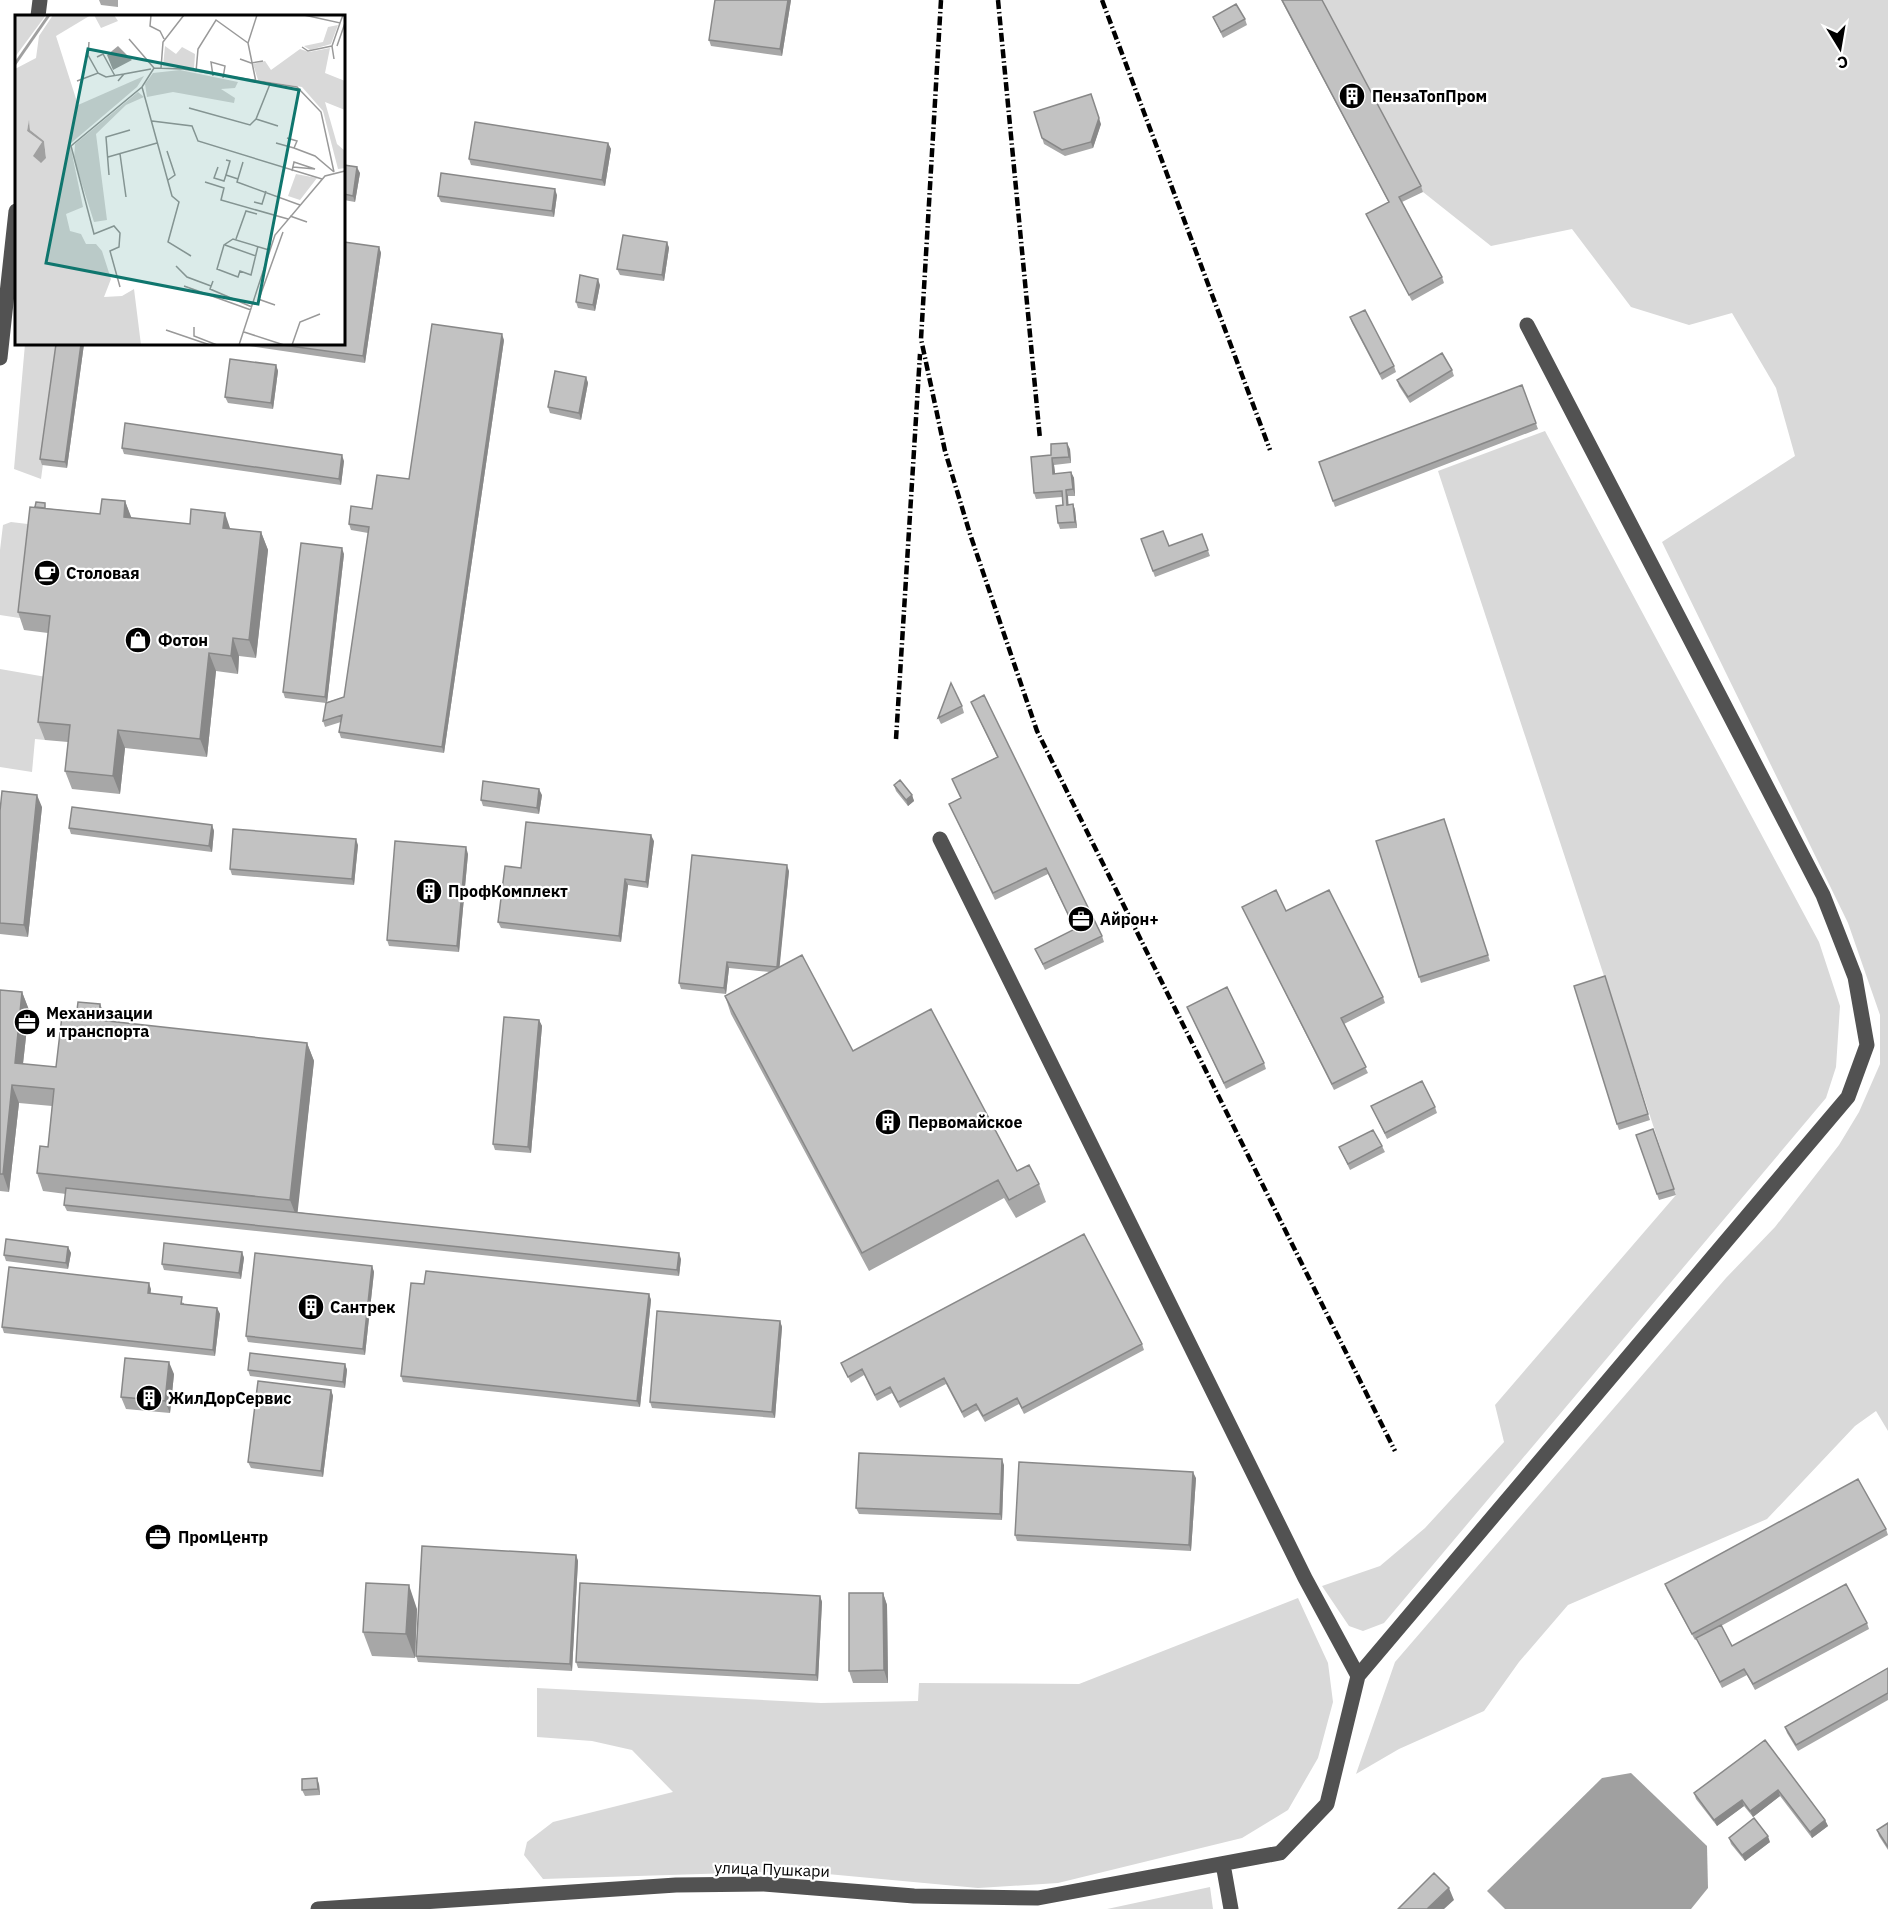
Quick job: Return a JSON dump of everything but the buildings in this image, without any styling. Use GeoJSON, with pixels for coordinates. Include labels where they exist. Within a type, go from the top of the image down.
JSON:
{"type":"FeatureCollection","features":[{"type":"Feature","properties":{"kind":"street"},"geometry":{"type":"LineString","coordinates":[[38,15],[40,0]]}},
{"type":"Feature","properties":{"kind":"street"},"geometry":{"type":"LineString","coordinates":[[0,358],[15,220]]}},
{"type":"Feature","properties":{"kind":"street"},"geometry":{"type":"LineString","coordinates":[[940,839],[1305,1578],[1358,1676],[1848,1097],[1867,1045],[1856,977],[1823,895],[1527,325]]}},
{"type":"Feature","properties":{"kind":"street","name":"улица Пушкари"},"geometry":{"type":"LineString","coordinates":[[318,1909],[676,1885],[764,1884],[916,1903],[1038,1898],[1280,1853],[1327,1804],[1358,1676]]}},
{"type":"Feature","properties":{"kind":"street"},"geometry":{"type":"LineString","coordinates":[[1223,1864],[1231,1909]]}},
{"type":"Feature","properties":{"kind":"shaded area"},"geometry":{"type":"Polygon","coordinates":[[[1321,0],[1888,0],[1888,1431],[1876,1411],[1855,1426],[1767,1519],[1568,1605],[1519,1662],[1484,1711],[1399,1749],[1356,1774],[1395,1662],[1726,1278],[1775,1227],[1839,1145],[1859,1112],[1880,1064],[1880,1015],[1848,923],[1662,542],[1795,456],[1776,388],[1732,313],[1689,325],[1631,307],[1572,229],[1491,246],[1423,192],[1321,0]]]}},
{"type":"Feature","properties":{"kind":"shaded area"},"geometry":{"type":"Polygon","coordinates":[[[25,345],[59,345],[41,479],[14,469],[25,345]]]}},
{"type":"Feature","properties":{"kind":"shaded area"},"geometry":{"type":"Polygon","coordinates":[[[1545,431],[1819,942],[1840,1006],[1836,1067],[1826,1098],[1384,1623],[1363,1631],[1349,1626],[1322,1586],[1380,1566],[1425,1528],[1504,1442],[1495,1405],[1676,1195],[1438,471],[1545,431]]]}},
{"type":"Feature","properties":{"kind":"shaded area"},"geometry":{"type":"Polygon","coordinates":[[[11,522],[36,525],[26,619],[0,615],[0,550],[3,525],[11,522]]]}},
{"type":"Feature","properties":{"kind":"shaded area"},"geometry":{"type":"Polygon","coordinates":[[[0,669],[52,678],[45,740],[35,739],[32,772],[0,767],[0,669]]]}},
{"type":"Feature","properties":{"kind":"shaded area"},"geometry":{"type":"Polygon","coordinates":[[[1298,1598],[1328,1663],[1333,1702],[1318,1758],[1288,1810],[1242,1838],[1058,1883],[978,1888],[795,1871],[543,1879],[524,1855],[527,1842],[553,1822],[673,1792],[632,1750],[592,1741],[537,1737],[537,1688],[821,1703],[918,1701],[919,1683],[1079,1684],[1298,1598]]]}},
{"type":"Feature","properties":{"kind":"shaded area"},"geometry":{"type":"Polygon","coordinates":[[[1631,1773],[1707,1846],[1708,1888],[1691,1909],[1505,1909],[1487,1891],[1602,1778],[1631,1773]]]}},
{"type":"Feature","properties":{"kind":"shaded area"},"geometry":{"type":"Polygon","coordinates":[[[1210,1887],[1213,1909],[1107,1909],[1210,1887]]]}},
{"type":"Feature","properties":{"kind":"railway"},"geometry":{"type":"LineString","coordinates":[[941,0],[921,339],[945,451],[970,534],[1037,731],[1395,1451]]}},
{"type":"Feature","properties":{"kind":"railway"},"geometry":{"type":"LineString","coordinates":[[998,0],[1040,439]]}},
{"type":"Feature","properties":{"kind":"railway"},"geometry":{"type":"LineString","coordinates":[[1102,0],[1270,450]]}},
{"type":"Feature","properties":{"kind":"railway"},"geometry":{"type":"LineString","coordinates":[[896,739],[920,354]]}},
{"type":"Feature","properties":{"kind":"place","name":"ПензаТопПром"},"geometry":{"type":"Point","coordinates":[1352,96]}},
{"type":"Feature","properties":{"kind":"place","name":"Столовая"},"geometry":{"type":"Point","coordinates":[47,573]}},
{"type":"Feature","properties":{"kind":"place","name":"Фотон"},"geometry":{"type":"Point","coordinates":[138,640]}},
{"type":"Feature","properties":{"kind":"place","name":"ПрофКомплект"},"geometry":{"type":"Point","coordinates":[429,891]}},
{"type":"Feature","properties":{"kind":"place","name":"Айрон+"},"geometry":{"type":"Point","coordinates":[1081,919]}},
{"type":"Feature","properties":{"kind":"place","name":"Механизации и транспорта"},"geometry":{"type":"Point","coordinates":[27,1022]}},
{"type":"Feature","properties":{"kind":"place","name":"Первомайское"},"geometry":{"type":"Point","coordinates":[888,1122]}},
{"type":"Feature","properties":{"kind":"place","name":"Сантрек"},"geometry":{"type":"Point","coordinates":[311,1307]}},
{"type":"Feature","properties":{"kind":"place","name":"ЖилДорСервис"},"geometry":{"type":"Point","coordinates":[149,1398]}},
{"type":"Feature","properties":{"kind":"place","name":"ПромЦентр"},"geometry":{"type":"Point","coordinates":[158,1537]}}]}
